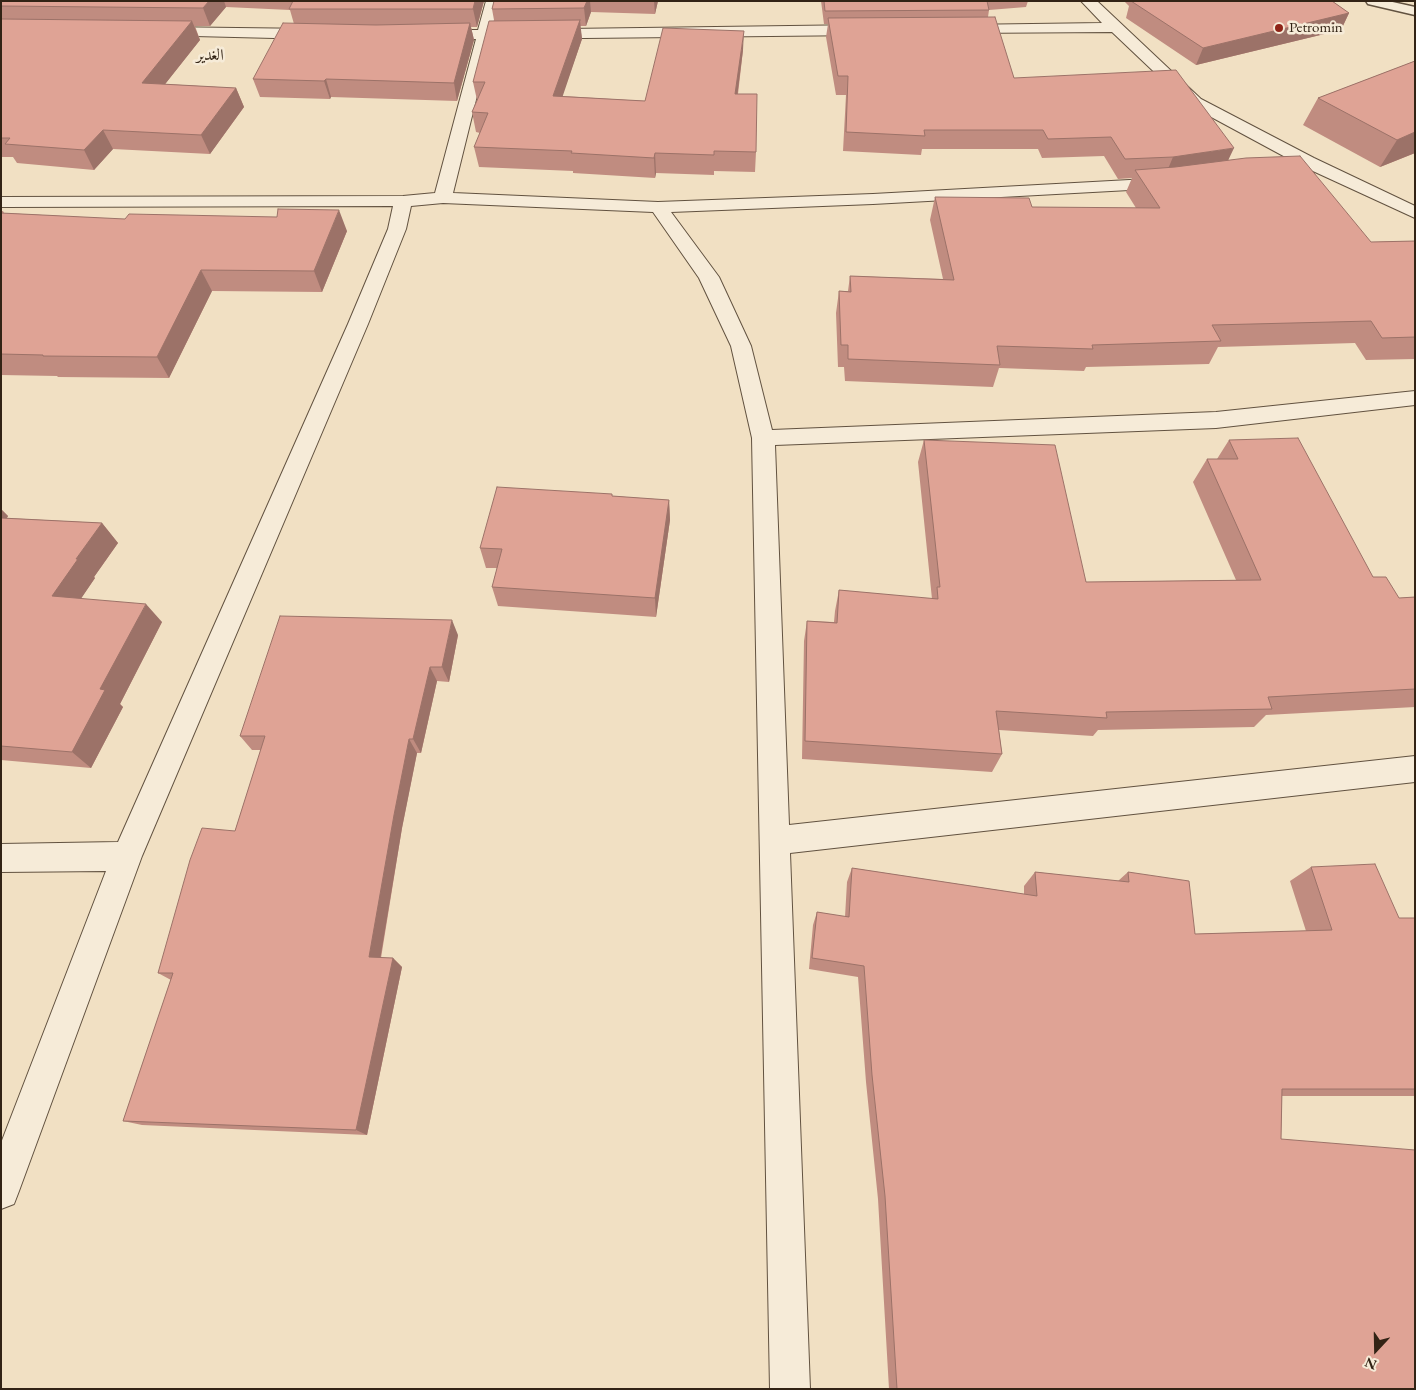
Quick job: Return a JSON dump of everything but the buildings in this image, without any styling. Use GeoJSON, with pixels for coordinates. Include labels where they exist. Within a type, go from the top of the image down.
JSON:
{"type":"FeatureCollection","features":[{"type":"Feature","properties":{"kind":"street"},"geometry":{"type":"LineString","coordinates":[[443,198],[483,34],[493,1]]}},
{"type":"Feature","properties":{"kind":"street"},"geometry":{"type":"LineString","coordinates":[[1088,1],[1195,102],[1308,162],[1415,213]]}},
{"type":"Feature","properties":{"kind":"street"},"geometry":{"type":"LineString","coordinates":[[948,29],[1116,27]]}},
{"type":"Feature","properties":{"kind":"street"},"geometry":{"type":"LineString","coordinates":[[418,35],[878,30]]}},
{"type":"Feature","properties":{"kind":"street"},"geometry":{"type":"LineString","coordinates":[[141,32],[331,35]]}},
{"type":"Feature","properties":{"kind":"street"},"geometry":{"type":"LineString","coordinates":[[1280,166],[1308,162]]}},
{"type":"Feature","properties":{"kind":"street"},"geometry":{"type":"LineString","coordinates":[[1,202],[404,201],[443,198],[658,207],[873,199],[1184,180]]}},
{"type":"Feature","properties":{"kind":"street"},"geometry":{"type":"LineString","coordinates":[[1,1191],[128,856],[358,324],[397,229],[404,201]]}},
{"type":"Feature","properties":{"kind":"street"},"geometry":{"type":"LineString","coordinates":[[658,207],[709,277],[740,346],[763,438],[790,1389]]}},
{"type":"Feature","properties":{"kind":"street"},"geometry":{"type":"LineString","coordinates":[[763,438],[1216,420],[1415,398]]}},
{"type":"Feature","properties":{"kind":"street"},"geometry":{"type":"LineString","coordinates":[[775,841],[1415,770]]}},
{"type":"Feature","properties":{"kind":"street"},"geometry":{"type":"LineString","coordinates":[[1,858],[128,856]]}},
{"type":"Feature","properties":{"kind":"lane"},"geometry":{"type":"LineString","coordinates":[[1372,1],[1415,11]]}},
{"type":"Feature","properties":{"kind":"place","name":"Petromin"},"geometry":{"type":"Point","coordinates":[1279,28]}},
{"type":"Feature","properties":{"kind":"district","name":"الغدير"},"geometry":{"type":"Point","coordinates":[210,56]}}]}
